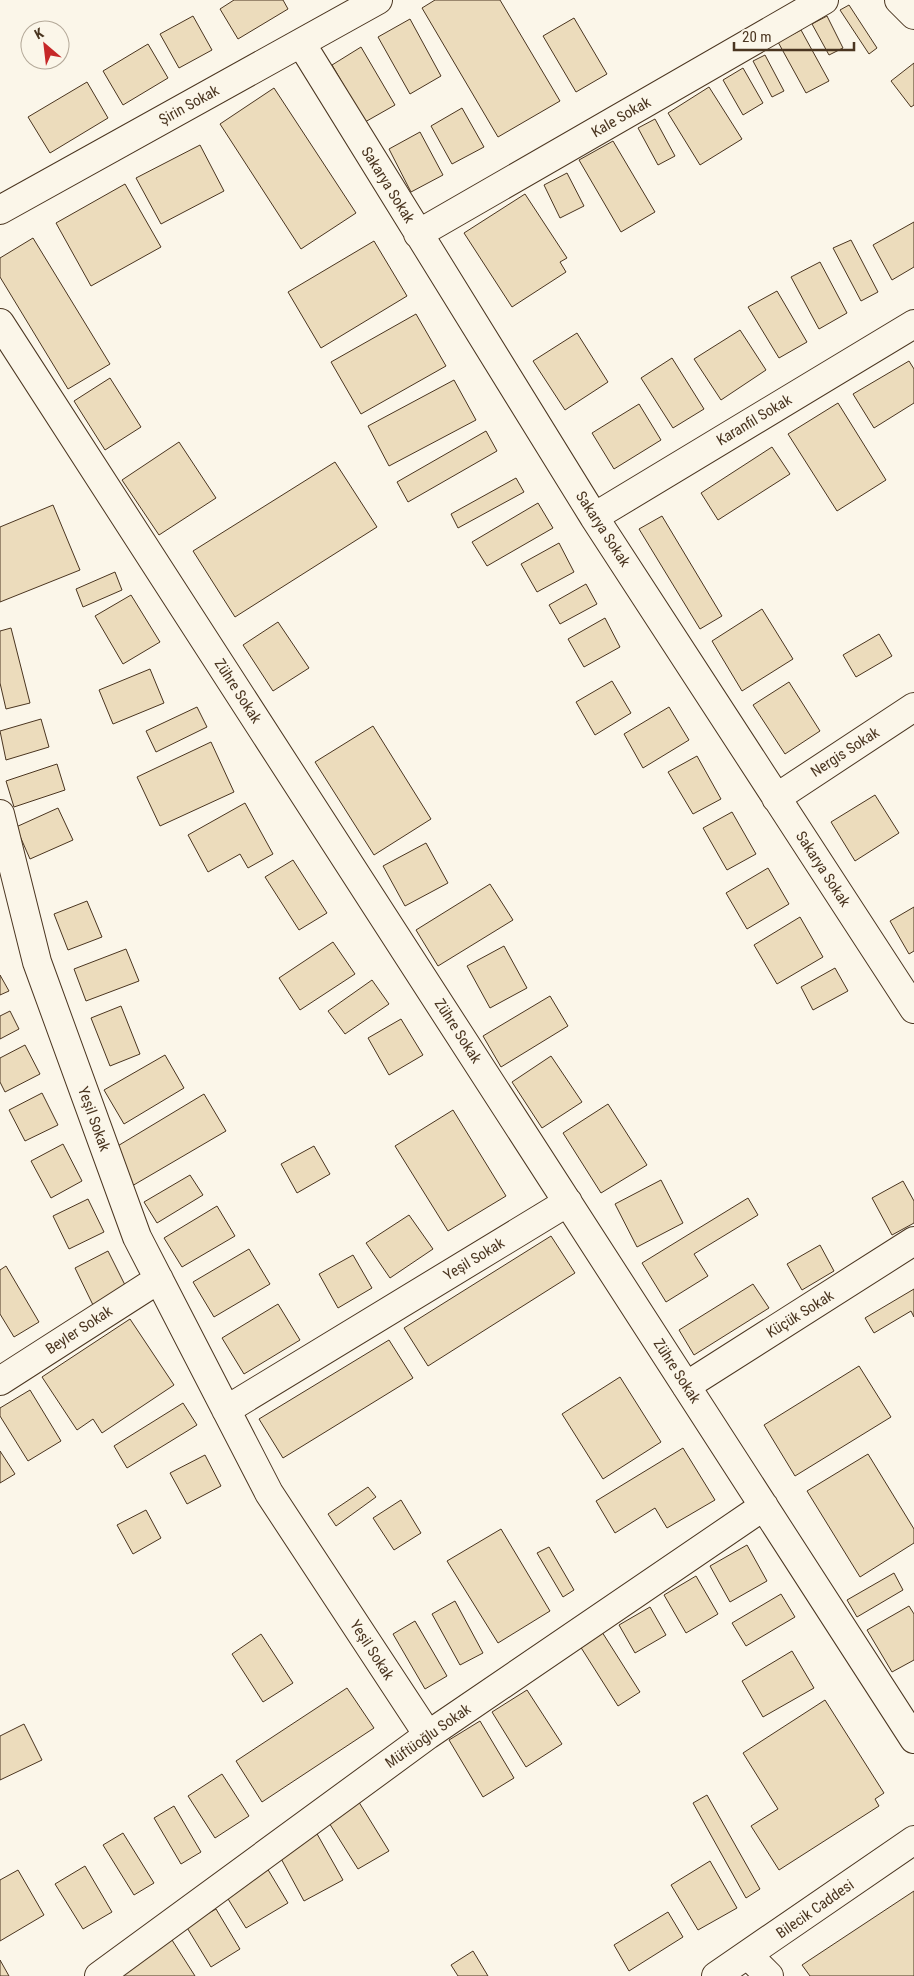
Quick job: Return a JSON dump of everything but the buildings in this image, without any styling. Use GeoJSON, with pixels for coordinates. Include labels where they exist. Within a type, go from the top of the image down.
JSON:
{"type":"FeatureCollection","features":[{"type":"Feature","properties":{"kind":"street","name":"Şirin Sokak"},"geometry":{"type":"LineString","coordinates":[[0,210],[378,0]]}},
{"type":"Feature","properties":{"kind":"street","name":"Kale Sokak"},"geometry":{"type":"LineString","coordinates":[[418,234],[824,0]]}},
{"type":"Feature","properties":{"kind":"street"},"geometry":{"type":"LineString","coordinates":[[899,0],[914,15]]}},
{"type":"Feature","properties":{"kind":"street","name":"Sakarya Sokak"},"geometry":{"type":"LineString","coordinates":[[301,43],[594,517],[914,1009]]}},
{"type":"Feature","properties":{"kind":"street","name":"Zühre Sokak"},"geometry":{"type":"LineString","coordinates":[[0,323],[914,1739]]}},
{"type":"Feature","properties":{"kind":"street","name":"Karanfil Sokak"},"geometry":{"type":"LineString","coordinates":[[594,517],[914,324]]}},
{"type":"Feature","properties":{"kind":"street","name":"Nergis Sokak"},"geometry":{"type":"LineString","coordinates":[[776,798],[914,707]]}},
{"type":"Feature","properties":{"kind":"street","name":"Yeşil Sokak"},"geometry":{"type":"LineString","coordinates":[[0,814],[37,962],[137,1237],[269,1494],[428,1735]]}},
{"type":"Feature","properties":{"kind":"street","name":"Yeşil Sokak"},"geometry":{"type":"LineString","coordinates":[[226,1410],[568,1202]]}},
{"type":"Feature","properties":{"kind":"street","name":"Küçük Sokak"},"geometry":{"type":"LineString","coordinates":[[686,1386],[914,1241]]}},
{"type":"Feature","properties":{"kind":"street","name":"Beyler Sokak"},"geometry":{"type":"LineString","coordinates":[[0,1381],[159,1279]]}},
{"type":"Feature","properties":{"kind":"street","name":"Müftüoğlu Sokak"},"geometry":{"type":"LineString","coordinates":[[99,1976],[428,1735],[764,1506]]}},
{"type":"Feature","properties":{"kind":"street","name":"Bilecik Caddesi"},"geometry":{"type":"LineString","coordinates":[[716,1976],[914,1840]]}},
{"type":"Feature","properties":{"kind":"street"},"geometry":{"type":"LineString","coordinates":[[748,1955],[769,1976]]}}]}
